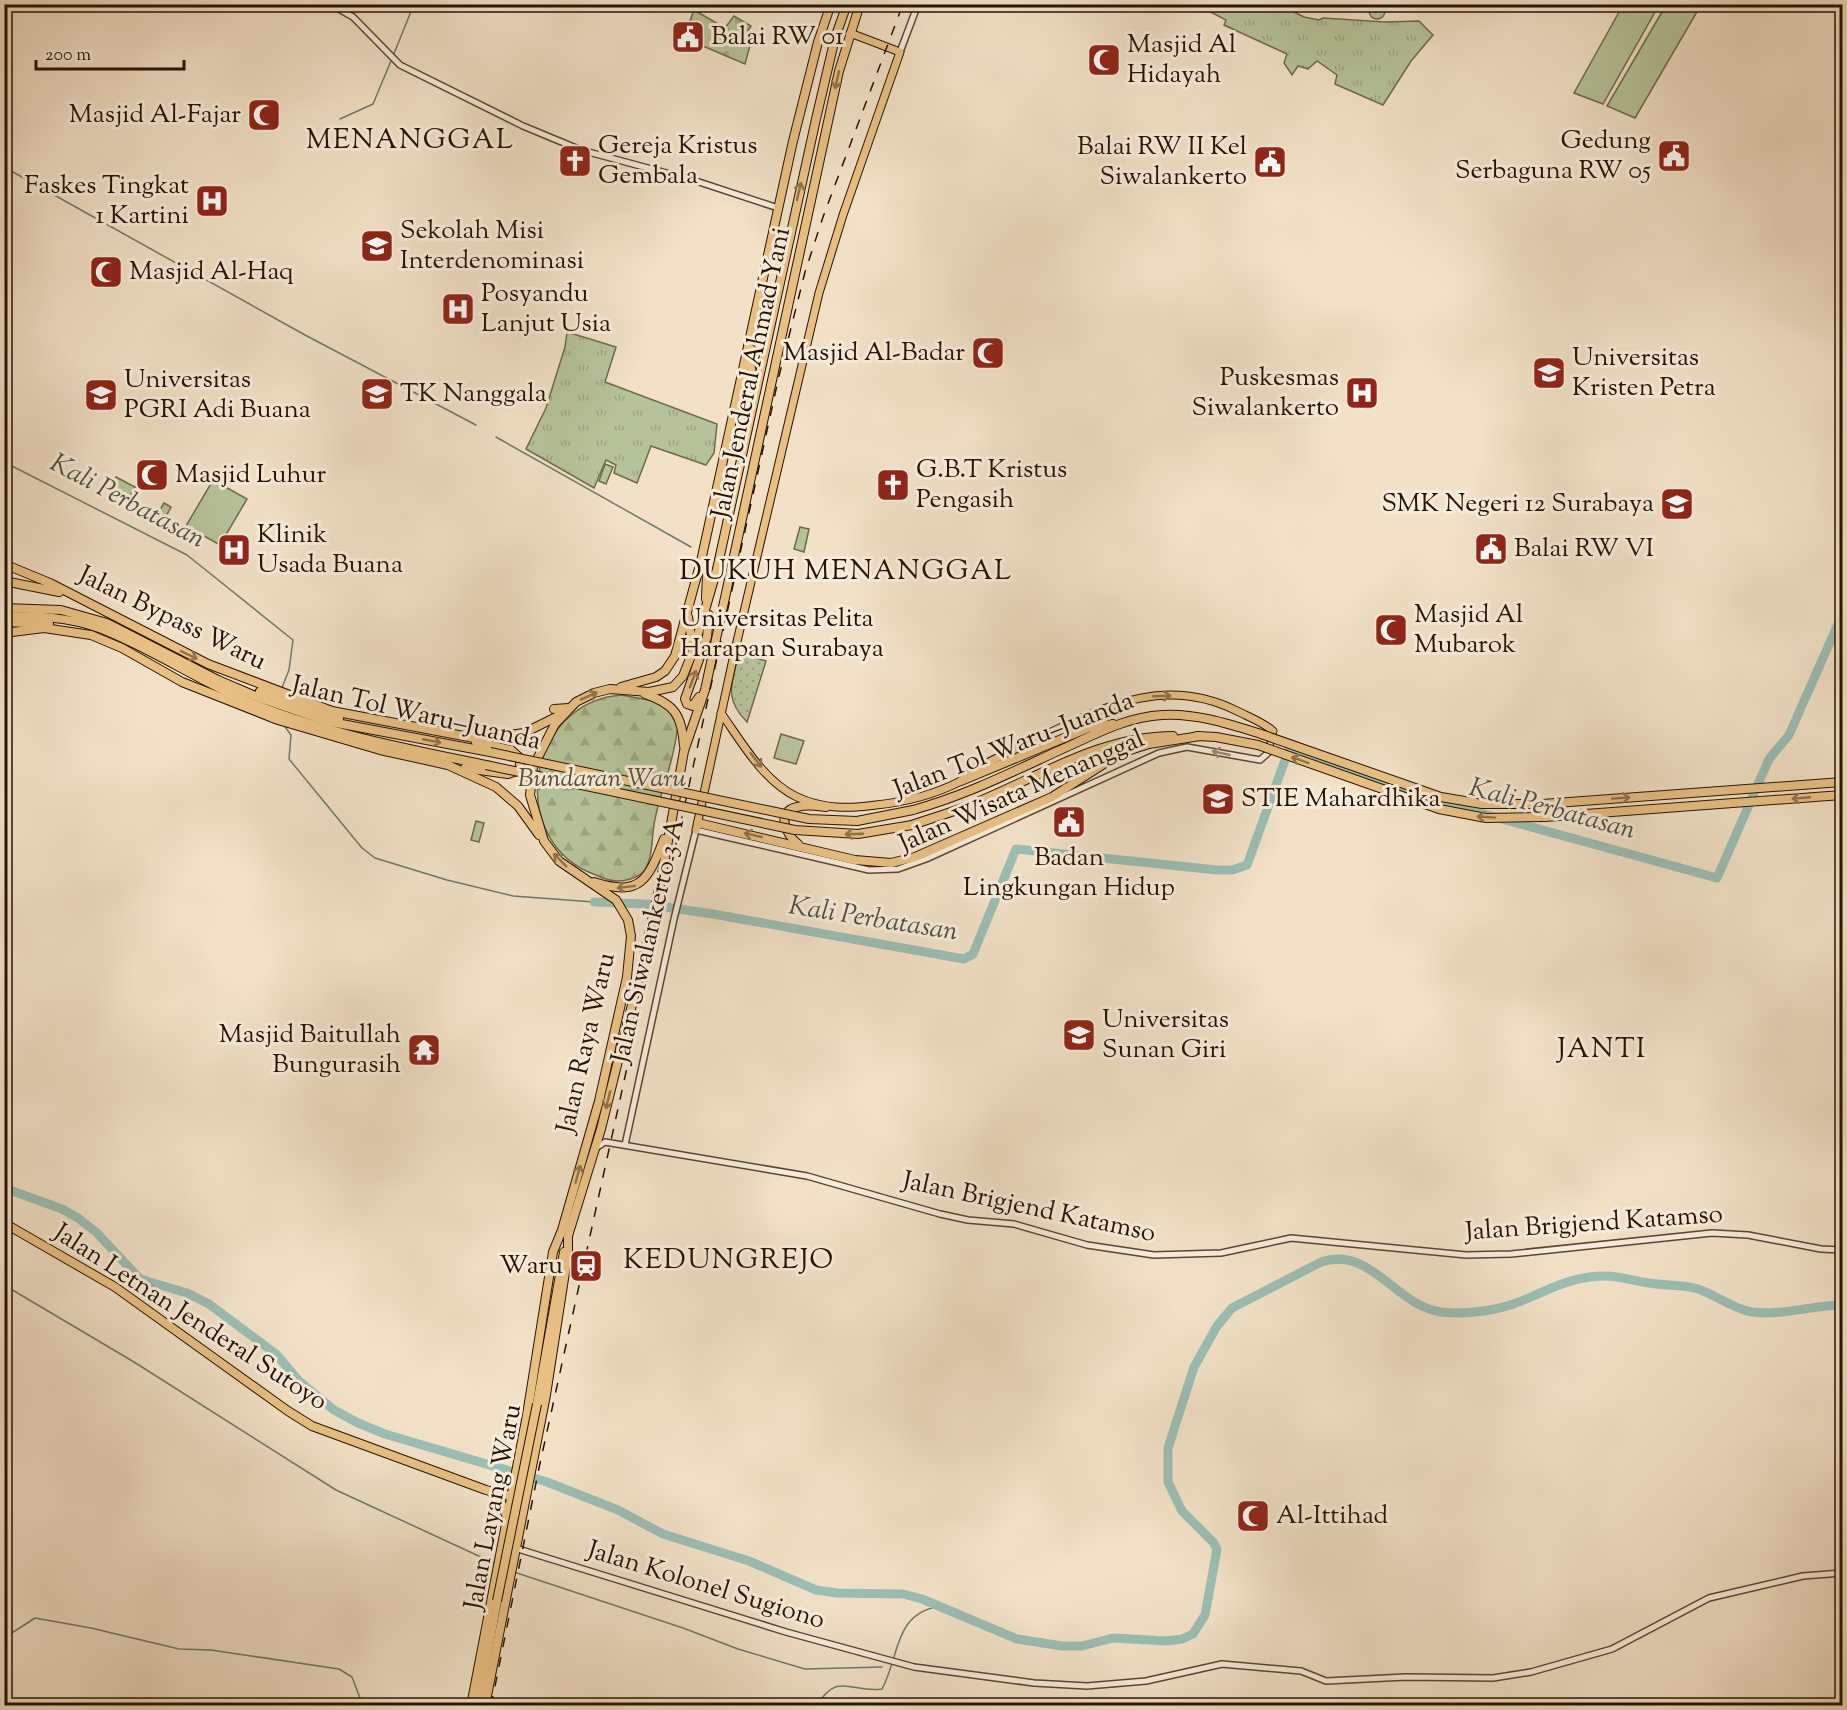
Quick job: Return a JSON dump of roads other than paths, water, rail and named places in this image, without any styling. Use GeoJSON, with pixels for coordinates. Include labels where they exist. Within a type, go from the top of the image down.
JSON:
{"type":"FeatureCollection","features":[{"type":"Feature","properties":{"kind":"highway"},"geometry":{"type":"LineString","coordinates":[[616,688],[656,677],[665,671],[675,656],[688,615],[777,208],[818,42],[831,4]]}},
{"type":"Feature","properties":{"kind":"highway","name":"Jalan Jenderal Ahmad Yani"},"geometry":{"type":"LineString","coordinates":[[629,689],[657,692],[673,687],[683,676],[705,619],[816,119],[835,38],[847,4]]}},
{"type":"Feature","properties":{"kind":"highway","name":"Jalan Jenderal Ahmad Yani"},"geometry":{"type":"LineString","coordinates":[[684,751],[705,690],[837,81],[860,4]]}},
{"type":"Feature","properties":{"kind":"highway"},"geometry":{"type":"LineString","coordinates":[[756,392],[749,358],[760,307],[757,300]]}},
{"type":"Feature","properties":{"kind":"highway"},"geometry":{"type":"LineString","coordinates":[[701,561],[707,573],[705,619]]}},
{"type":"Feature","properties":{"kind":"highway","name":"Jalan Bypass Waru"},"geometry":{"type":"LineString","coordinates":[[4,564],[233,675],[275,705]]}},
{"type":"Feature","properties":{"kind":"highway"},"geometry":{"type":"LineString","coordinates":[[4,581],[43,587],[96,608]]}},
{"type":"Feature","properties":{"kind":"highway"},"geometry":{"type":"LineString","coordinates":[[708,606],[706,637],[694,677],[685,695],[689,705],[697,703],[709,665]]}},
{"type":"Feature","properties":{"kind":"highway","name":"Jalan Tol Waru–Juanda"},"geometry":{"type":"LineString","coordinates":[[4,608],[61,610],[107,623],[218,680],[275,705]]}},
{"type":"Feature","properties":{"kind":"highway"},"geometry":{"type":"LineString","coordinates":[[688,615],[693,651]]}},
{"type":"Feature","properties":{"kind":"highway","name":"Jalan Tol Waru–Juanda"},"geometry":{"type":"LineString","coordinates":[[4,616],[56,618],[99,628],[209,684],[369,739],[795,830],[858,834],[912,825],[965,807],[1106,747],[1152,737],[1200,736],[1258,745],[1439,809],[1486,818],[1545,817],[1842,795]]}},
{"type":"Feature","properties":{"kind":"highway"},"geometry":{"type":"LineString","coordinates":[[4,622],[54,624],[91,635]]}},
{"type":"Feature","properties":{"kind":"highway","name":"Jalan Bypass Waru"},"geometry":{"type":"LineString","coordinates":[[6,632],[56,629],[91,635],[182,682],[275,705]]}},
{"type":"Feature","properties":{"kind":"highway"},"geometry":{"type":"LineString","coordinates":[[136,657],[209,684]]}},
{"type":"Feature","properties":{"kind":"highway","name":"Jalan Raya Waru"},"geometry":{"type":"LineString","coordinates":[[485,1706],[550,1371],[568,1253],[565,1233],[627,977],[631,948],[628,920],[616,900],[559,861],[544,841],[530,795],[531,777],[541,749],[567,709],[594,693],[616,688],[629,689]]}},
{"type":"Feature","properties":{"kind":"highway"},"geometry":{"type":"LineString","coordinates":[[629,689],[656,698],[674,710],[681,721],[684,751]]}},
{"type":"Feature","properties":{"kind":"highway"},"geometry":{"type":"LineString","coordinates":[[275,705],[380,750],[448,765],[508,774],[519,770],[521,759],[516,753],[463,738]]}},
{"type":"Feature","properties":{"kind":"highway","name":"Jalan Bypass Waru"},"geometry":{"type":"LineString","coordinates":[[287,709],[346,715],[463,738],[509,737],[539,727],[567,709]]}},
{"type":"Feature","properties":{"kind":"highway","name":"Jalan Tol Waru–Juanda"},"geometry":{"type":"LineString","coordinates":[[287,709],[374,731],[490,752],[809,819],[857,820],[913,810],[993,782],[1118,724],[1145,717],[1185,715],[1261,734],[1441,797],[1482,804],[1542,804],[1842,782]]}},
{"type":"Feature","properties":{"kind":"highway"},"geometry":{"type":"LineString","coordinates":[[554,709],[567,709]]}},
{"type":"Feature","properties":{"kind":"highway"},"geometry":{"type":"LineString","coordinates":[[961,781],[1089,728],[1103,723],[1118,724]]}},
{"type":"Feature","properties":{"kind":"highway"},"geometry":{"type":"LineString","coordinates":[[697,826],[878,863],[906,860],[1052,796],[1121,753],[1149,744],[1200,736]]}},
{"type":"Feature","properties":{"kind":"highway","name":"Jalan Raya Waru"},"geometry":{"type":"LineString","coordinates":[[471,1706],[516,1468],[553,1252],[565,1233],[601,1129],[652,920],[684,751]]}},
{"type":"Feature","properties":{"kind":"highway"},"geometry":{"type":"LineString","coordinates":[[448,765],[478,776],[502,792],[518,806],[544,841]]}},
{"type":"Feature","properties":{"kind":"highway"},"geometry":{"type":"LineString","coordinates":[[804,848],[786,833],[784,822],[787,814],[798,806],[826,807]]}},
{"type":"Feature","properties":{"kind":"highway"},"geometry":{"type":"LineString","coordinates":[[580,876],[616,888],[632,888],[638,885],[653,867],[669,826]]}},
{"type":"Feature","properties":{"kind":"highway","name":"Jalan Letnan Jenderal Sutoyo"},"geometry":{"type":"LineString","coordinates":[[4,1223],[115,1287],[305,1422],[330,1434],[409,1460],[486,1490],[525,1500]]}},
{"type":"Feature","properties":{"kind":"highway","name":"Jalan Layang Waru"},"geometry":{"type":"LineString","coordinates":[[478,1705],[537,1404],[565,1233]]}},
{"type":"Feature","properties":{"kind":"highway"},"geometry":{"type":"LineString","coordinates":[[486,1490],[504,1488],[513,1483],[521,1492],[528,1487]]}},
{"type":"Feature","properties":{"kind":"highway"},"geometry":{"type":"LineString","coordinates":[[486,1490],[500,1500],[507,1516]]}},
{"type":"Feature","properties":{"kind":"main road"},"geometry":{"type":"LineString","coordinates":[[850,33],[900,52]]}},
{"type":"Feature","properties":{"kind":"main road","name":"Jalan Siwalankerto 3 A"},"geometry":{"type":"LineString","coordinates":[[697,826],[721,713],[819,293],[843,215],[900,52]]}},
{"type":"Feature","properties":{"kind":"main road"},"geometry":{"type":"LineString","coordinates":[[721,713],[777,783],[796,796],[826,807],[853,808],[897,803],[930,794],[961,781],[976,769],[1074,721],[1121,702],[1142,697],[1189,695],[1206,698],[1273,731]]}},
{"type":"Feature","properties":{"kind":"street"},"geometry":{"type":"LineString","coordinates":[[330,4],[353,17],[393,59],[407,69],[523,126],[593,154],[696,181],[777,208]]}},
{"type":"Feature","properties":{"kind":"street"},"geometry":{"type":"LineString","coordinates":[[900,52],[918,4]]}},
{"type":"Feature","properties":{"kind":"street","name":"Jalan Wisata Menanggal"},"geometry":{"type":"LineString","coordinates":[[697,826],[859,868],[898,869],[926,859],[1168,750],[1202,749],[1260,760],[1268,753],[1273,731]]}},
{"type":"Feature","properties":{"kind":"street","name":"Jalan Siwalankerto 3 A"},"geometry":{"type":"LineString","coordinates":[[625,1145],[674,918],[697,826]]}},
{"type":"Feature","properties":{"kind":"street"},"geometry":{"type":"LineString","coordinates":[[595,1149],[605,1142],[601,1129]]}},
{"type":"Feature","properties":{"kind":"street","name":"Jalan Brigjend Katamso"},"geometry":{"type":"LineString","coordinates":[[605,1142],[807,1176],[949,1215],[1014,1224],[1087,1245],[1154,1255],[1221,1253],[1291,1238],[1466,1254],[1511,1254],[1712,1233],[1748,1235],[1821,1249],[1842,1250]]}},
{"type":"Feature","properties":{"kind":"street","name":"Jalan Kolonel Sugiono"},"geometry":{"type":"LineString","coordinates":[[515,1548],[896,1663],[1034,1683],[1072,1686],[1146,1681],[1222,1664],[1301,1671],[1323,1680],[1338,1681],[1406,1677],[1501,1678],[1612,1649],[1709,1598],[1803,1576],[1842,1573]]}},
{"type":"Feature","properties":{"kind":"waterway"},"geometry":{"type":"LineString","coordinates":[[393,56],[414,4]]}},
{"type":"Feature","properties":{"kind":"waterway"},"geometry":{"type":"LineString","coordinates":[[340,119],[373,104],[391,61]]}},
{"type":"Feature","properties":{"kind":"waterway"},"geometry":{"type":"LineString","coordinates":[[4,167],[305,335],[476,425]]}},
{"type":"Feature","properties":{"kind":"waterway"},"geometry":{"type":"LineString","coordinates":[[715,560],[744,431]]}},
{"type":"Feature","properties":{"kind":"waterway"},"geometry":{"type":"LineString","coordinates":[[496,437],[691,547]]}},
{"type":"Feature","properties":{"kind":"waterway","name":"Kali Perbatasan"},"geometry":{"type":"LineString","coordinates":[[4,462],[187,555],[293,640],[289,670],[281,690]]}},
{"type":"Feature","properties":{"kind":"waterway","name":"Kali Perbatasan"},"geometry":{"type":"LineString","coordinates":[[594,902],[645,904],[713,914],[964,959],[973,954],[1016,849],[1217,870],[1232,870],[1247,865],[1289,749],[1382,784],[1444,803],[1717,878],[1769,759],[1789,735],[1842,615]]}},
{"type":"Feature","properties":{"kind":"waterway","name":"Kali Perbatasan"},"geometry":{"type":"LineString","coordinates":[[283,724],[291,735],[289,759],[362,848],[375,858],[447,880],[513,896],[594,902]]}},
{"type":"Feature","properties":{"kind":"waterway"},"geometry":{"type":"LineString","coordinates":[[4,1188],[62,1209],[78,1218],[96,1232],[140,1279],[187,1293],[209,1304],[276,1354],[299,1381],[334,1410],[358,1423],[385,1434],[547,1482],[618,1510],[663,1534],[749,1561],[816,1590],[837,1593],[903,1594],[922,1599],[1017,1639],[1062,1646],[1082,1646],[1113,1638],[1166,1641],[1182,1639],[1193,1634],[1205,1615],[1217,1549],[1213,1542],[1182,1511],[1168,1482],[1168,1448],[1194,1367],[1217,1326],[1232,1308],[1321,1262],[1339,1259],[1355,1262],[1369,1269],[1411,1300],[1426,1308],[1442,1312],[1463,1313],[1496,1309],[1556,1286],[1597,1276],[1686,1286],[1752,1312],[1775,1313],[1842,1305]]}},
{"type":"Feature","properties":{"kind":"waterway"},"geometry":{"type":"LineString","coordinates":[[4,1285],[134,1362],[336,1490],[496,1564]]}},
{"type":"Feature","properties":{"kind":"waterway"},"geometry":{"type":"LineString","coordinates":[[514,1572],[683,1628],[738,1649],[805,1669],[882,1667]]}},
{"type":"Feature","properties":{"kind":"waterway"},"geometry":{"type":"LineString","coordinates":[[817,1706],[824,1695],[839,1686],[882,1689],[906,1627],[925,1611],[940,1606]]}},
{"type":"Feature","properties":{"kind":"waterway"},"geometry":{"type":"LineString","coordinates":[[4,1638],[35,1618],[91,1628],[179,1649],[211,1650],[339,1669],[352,1677],[363,1706]]}},
{"type":"Feature","properties":{"kind":"railway"},"geometry":{"type":"LineString","coordinates":[[491,1706],[539,1468],[779,376],[805,272],[823,217],[903,4]]}},
{"type":"Feature","properties":{"kind":"place","name":"Balai RW 01"},"geometry":{"type":"Point","coordinates":[688,37]}},
{"type":"Feature","properties":{"kind":"place","name":"Masjid Al Hidayah"},"geometry":{"type":"Point","coordinates":[1104,60]}},
{"type":"Feature","properties":{"kind":"place","name":"Masjid Al-Fajar"},"geometry":{"type":"Point","coordinates":[264,115]}},
{"type":"Feature","properties":{"kind":"place","name":"Gedung Serbaguna RW 05"},"geometry":{"type":"Point","coordinates":[1674,156]}},
{"type":"Feature","properties":{"kind":"place","name":"Gereja Kristus Gembala"},"geometry":{"type":"Point","coordinates":[575,161]}},
{"type":"Feature","properties":{"kind":"place","name":"Balai RW II Kel Siwalankerto"},"geometry":{"type":"Point","coordinates":[1270,162]}},
{"type":"Feature","properties":{"kind":"place","name":"Faskes Tingkat 1 Kartini"},"geometry":{"type":"Point","coordinates":[212,201]}},
{"type":"Feature","properties":{"kind":"place","name":"Sekolah Misi Interdenominasi"},"geometry":{"type":"Point","coordinates":[377,246]}},
{"type":"Feature","properties":{"kind":"place","name":"Masjid Al-Haq"},"geometry":{"type":"Point","coordinates":[106,272]}},
{"type":"Feature","properties":{"kind":"place","name":"Posyandu Lanjut Usia"},"geometry":{"type":"Point","coordinates":[458,309]}},
{"type":"Feature","properties":{"kind":"place","name":"Masjid Al-Badar"},"geometry":{"type":"Point","coordinates":[988,353]}},
{"type":"Feature","properties":{"kind":"place","name":"Universitas Kristen Petra"},"geometry":{"type":"Point","coordinates":[1549,373]}},
{"type":"Feature","properties":{"kind":"place","name":"Puskesmas Siwalankerto"},"geometry":{"type":"Point","coordinates":[1362,393]}},
{"type":"Feature","properties":{"kind":"place","name":"TK Nanggala"},"geometry":{"type":"Point","coordinates":[377,394]}},
{"type":"Feature","properties":{"kind":"place","name":"Universitas PGRI Adi Buana"},"geometry":{"type":"Point","coordinates":[101,395]}},
{"type":"Feature","properties":{"kind":"place","name":"Masjid Luhur"},"geometry":{"type":"Point","coordinates":[152,475]}},
{"type":"Feature","properties":{"kind":"place","name":"G.B.T Kristus Pengasih"},"geometry":{"type":"Point","coordinates":[893,485]}},
{"type":"Feature","properties":{"kind":"place","name":"SMK Negeri 12 Surabaya"},"geometry":{"type":"Point","coordinates":[1677,504]}},
{"type":"Feature","properties":{"kind":"place","name":"Balai RW VI"},"geometry":{"type":"Point","coordinates":[1491,549]}},
{"type":"Feature","properties":{"kind":"place","name":"Klinik Usada Buana"},"geometry":{"type":"Point","coordinates":[234,550]}},
{"type":"Feature","properties":{"kind":"place","name":"Masjid Al Mubarok"},"geometry":{"type":"Point","coordinates":[1391,630]}},
{"type":"Feature","properties":{"kind":"place","name":"Universitas Pelita Harapan Surabaya"},"geometry":{"type":"Point","coordinates":[657,634]}},
{"type":"Feature","properties":{"kind":"place","name":"STIE Mahardhika"},"geometry":{"type":"Point","coordinates":[1218,799]}},
{"type":"Feature","properties":{"kind":"place","name":"Badan Lingkungan Hidup"},"geometry":{"type":"Point","coordinates":[1069,822]}},
{"type":"Feature","properties":{"kind":"place","name":"Universitas Sunan Giri"},"geometry":{"type":"Point","coordinates":[1079,1035]}},
{"type":"Feature","properties":{"kind":"place","name":"Masjid Baitullah Bungurasih"},"geometry":{"type":"Point","coordinates":[424,1050]}},
{"type":"Feature","properties":{"kind":"place","name":"Waru"},"geometry":{"type":"Point","coordinates":[586,1266]}},
{"type":"Feature","properties":{"kind":"place","name":"Al-Ittihad"},"geometry":{"type":"Point","coordinates":[1253,1516]}},
{"type":"Feature","properties":{"kind":"district","name":"MENANGGAL"},"geometry":{"type":"Point","coordinates":[410,141]}},
{"type":"Feature","properties":{"kind":"district","name":"DUKUH MENANGGAL"},"geometry":{"type":"Point","coordinates":[846,572]}},
{"type":"Feature","properties":{"kind":"district","name":"JANTI"},"geometry":{"type":"Point","coordinates":[1602,1050]}},
{"type":"Feature","properties":{"kind":"district","name":"KEDUNGREJO"},"geometry":{"type":"Point","coordinates":[729,1261]}},
{"type":"Feature","properties":{"kind":"park label","name":"Bundaran Waru"},"geometry":{"type":"Point","coordinates":[602,779]}}]}
